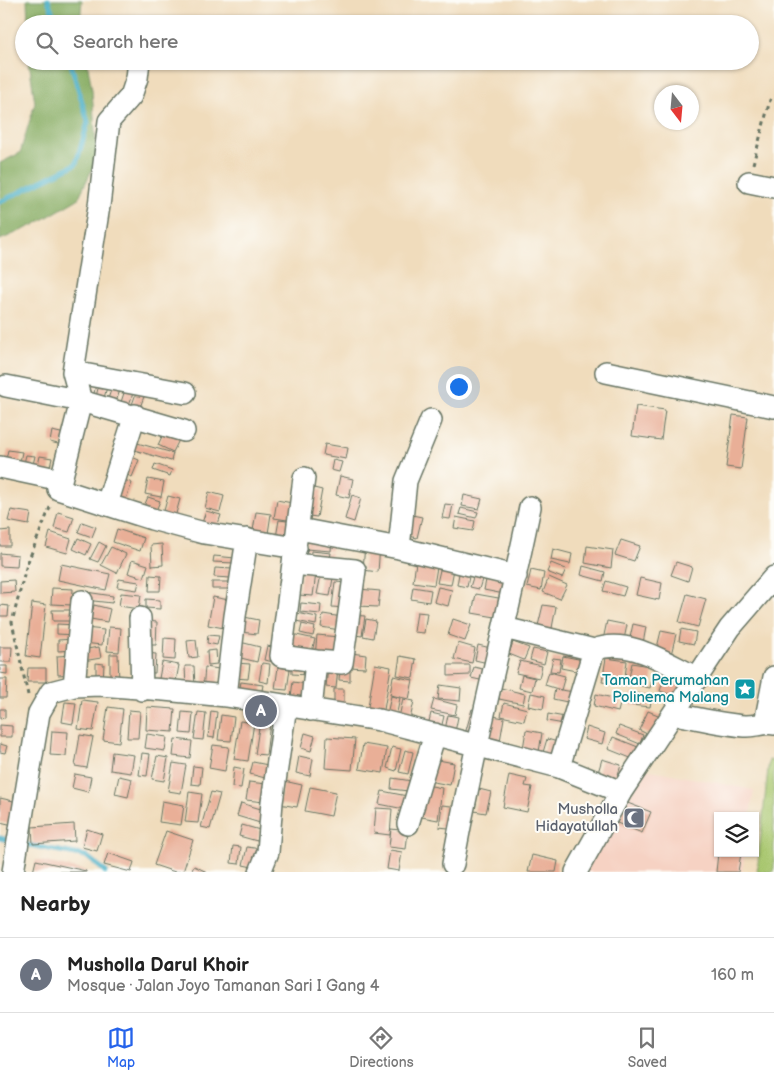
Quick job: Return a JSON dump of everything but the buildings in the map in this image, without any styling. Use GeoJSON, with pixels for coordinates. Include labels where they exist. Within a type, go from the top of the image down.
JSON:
{"type":"FeatureCollection","features":[{"type":"Feature","properties":{"kind":"street"},"geometry":{"type":"LineString","coordinates":[[60,484],[81,401],[74,372],[99,206],[109,121],[130,96],[138,70]]}},
{"type":"Feature","properties":{"kind":"street"},"geometry":{"type":"LineString","coordinates":[[749,182],[774,187]]}},
{"type":"Feature","properties":{"kind":"street"},"geometry":{"type":"LineString","coordinates":[[74,372],[185,393]]}},
{"type":"Feature","properties":{"kind":"street"},"geometry":{"type":"LineString","coordinates":[[606,372],[774,407]]}},
{"type":"Feature","properties":{"kind":"street"},"geometry":{"type":"LineString","coordinates":[[6,386],[81,401],[135,415],[184,431]]}},
{"type":"Feature","properties":{"kind":"street"},"geometry":{"type":"LineString","coordinates":[[107,504],[135,415]]}},
{"type":"Feature","properties":{"kind":"street"},"geometry":{"type":"LineString","coordinates":[[399,548],[406,481],[431,420]]}},
{"type":"Feature","properties":{"kind":"street"},"geometry":{"type":"LineString","coordinates":[[0,467],[60,484],[107,504],[169,524],[204,532],[296,547],[399,548],[516,576]]}},
{"type":"Feature","properties":{"kind":"street"},"geometry":{"type":"LineString","coordinates":[[296,547],[354,570],[342,663],[281,656],[296,547],[300,497],[304,478]]}},
{"type":"Feature","properties":{"kind":"street"},"geometry":{"type":"LineString","coordinates":[[453,864],[468,780],[478,744],[495,659],[516,576],[530,507]]}},
{"type":"Feature","properties":{"kind":"street"},"geometry":{"type":"LineString","coordinates":[[226,696],[235,616],[247,539]]}},
{"type":"Feature","properties":{"kind":"street"},"geometry":{"type":"LineString","coordinates":[[576,872],[621,792],[730,628],[774,577]]}},
{"type":"Feature","properties":{"kind":"street"},"geometry":{"type":"LineString","coordinates":[[74,686],[82,601]]}},
{"type":"Feature","properties":{"kind":"street"},"geometry":{"type":"LineString","coordinates":[[140,618],[142,690]]}},
{"type":"Feature","properties":{"kind":"street"},"geometry":{"type":"LineString","coordinates":[[504,628],[594,650],[604,646],[617,646],[638,650],[698,678]]}},
{"type":"Feature","properties":{"kind":"street"},"geometry":{"type":"LineString","coordinates":[[559,766],[594,650]]}},
{"type":"Feature","properties":{"kind":"street"},"geometry":{"type":"LineString","coordinates":[[311,710],[316,661]]}},
{"type":"Feature","properties":{"kind":"street"},"geometry":{"type":"LineString","coordinates":[[674,714],[742,726],[754,727],[769,724],[774,677]]}},
{"type":"Feature","properties":{"kind":"street"},"geometry":{"type":"LineString","coordinates":[[14,868],[39,713],[51,692],[74,686],[100,685],[226,696],[379,720],[559,766],[621,792]]}},
{"type":"Feature","properties":{"kind":"street"},"geometry":{"type":"LineString","coordinates":[[260,872],[268,852],[272,802],[286,706]]}},
{"type":"Feature","properties":{"kind":"street"},"geometry":{"type":"LineString","coordinates":[[408,824],[435,734]]}},
{"type":"Feature","properties":{"kind":"path"},"geometry":{"type":"LineString","coordinates":[[749,182],[770,100],[774,102]]}},
{"type":"Feature","properties":{"kind":"path"},"geometry":{"type":"LineString","coordinates":[[39,713],[29,699],[12,622],[27,564],[60,484]]}},
{"type":"Feature","properties":{"kind":"shaded area"},"geometry":{"type":"Polygon","coordinates":[[[645,769],[754,790],[751,812],[714,812],[714,857],[744,857],[742,872],[585,872],[645,769]]]}},
{"type":"Feature","properties":{"kind":"green space"},"geometry":{"type":"Polygon","coordinates":[[[27,0],[82,0],[81,15],[28,15],[27,0]]]}},
{"type":"Feature","properties":{"kind":"green space"},"geometry":{"type":"Polygon","coordinates":[[[30,70],[89,70],[92,90],[97,159],[78,199],[34,225],[0,240],[0,163],[20,153],[35,103],[30,70]]]}},
{"type":"Feature","properties":{"kind":"green space"},"geometry":{"type":"Polygon","coordinates":[[[769,760],[774,761],[774,872],[757,872],[769,760]]]}},
{"type":"Feature","properties":{"kind":"waterway"},"geometry":{"type":"LineString","coordinates":[[48,0],[54,15]]}},
{"type":"Feature","properties":{"kind":"waterway"},"geometry":{"type":"LineString","coordinates":[[0,202],[76,164],[88,122],[73,70]]}},
{"type":"Feature","properties":{"kind":"waterway"},"geometry":{"type":"LineString","coordinates":[[0,838],[12,841]]}},
{"type":"Feature","properties":{"kind":"waterway"},"geometry":{"type":"LineString","coordinates":[[23,844],[86,856],[106,872]]}},
{"type":"Feature","properties":{"kind":"place","name":"Taman Perumahan Polinema Malang"},"geometry":{"type":"Point","coordinates":[745,689]}},
{"type":"Feature","properties":{"kind":"place","name":"Musholla Darul Khoir"},"geometry":{"type":"Point","coordinates":[261,711]}},
{"type":"Feature","properties":{"kind":"place","name":"Musholla Hidayatullah"},"geometry":{"type":"Point","coordinates":[634,818]}}]}
